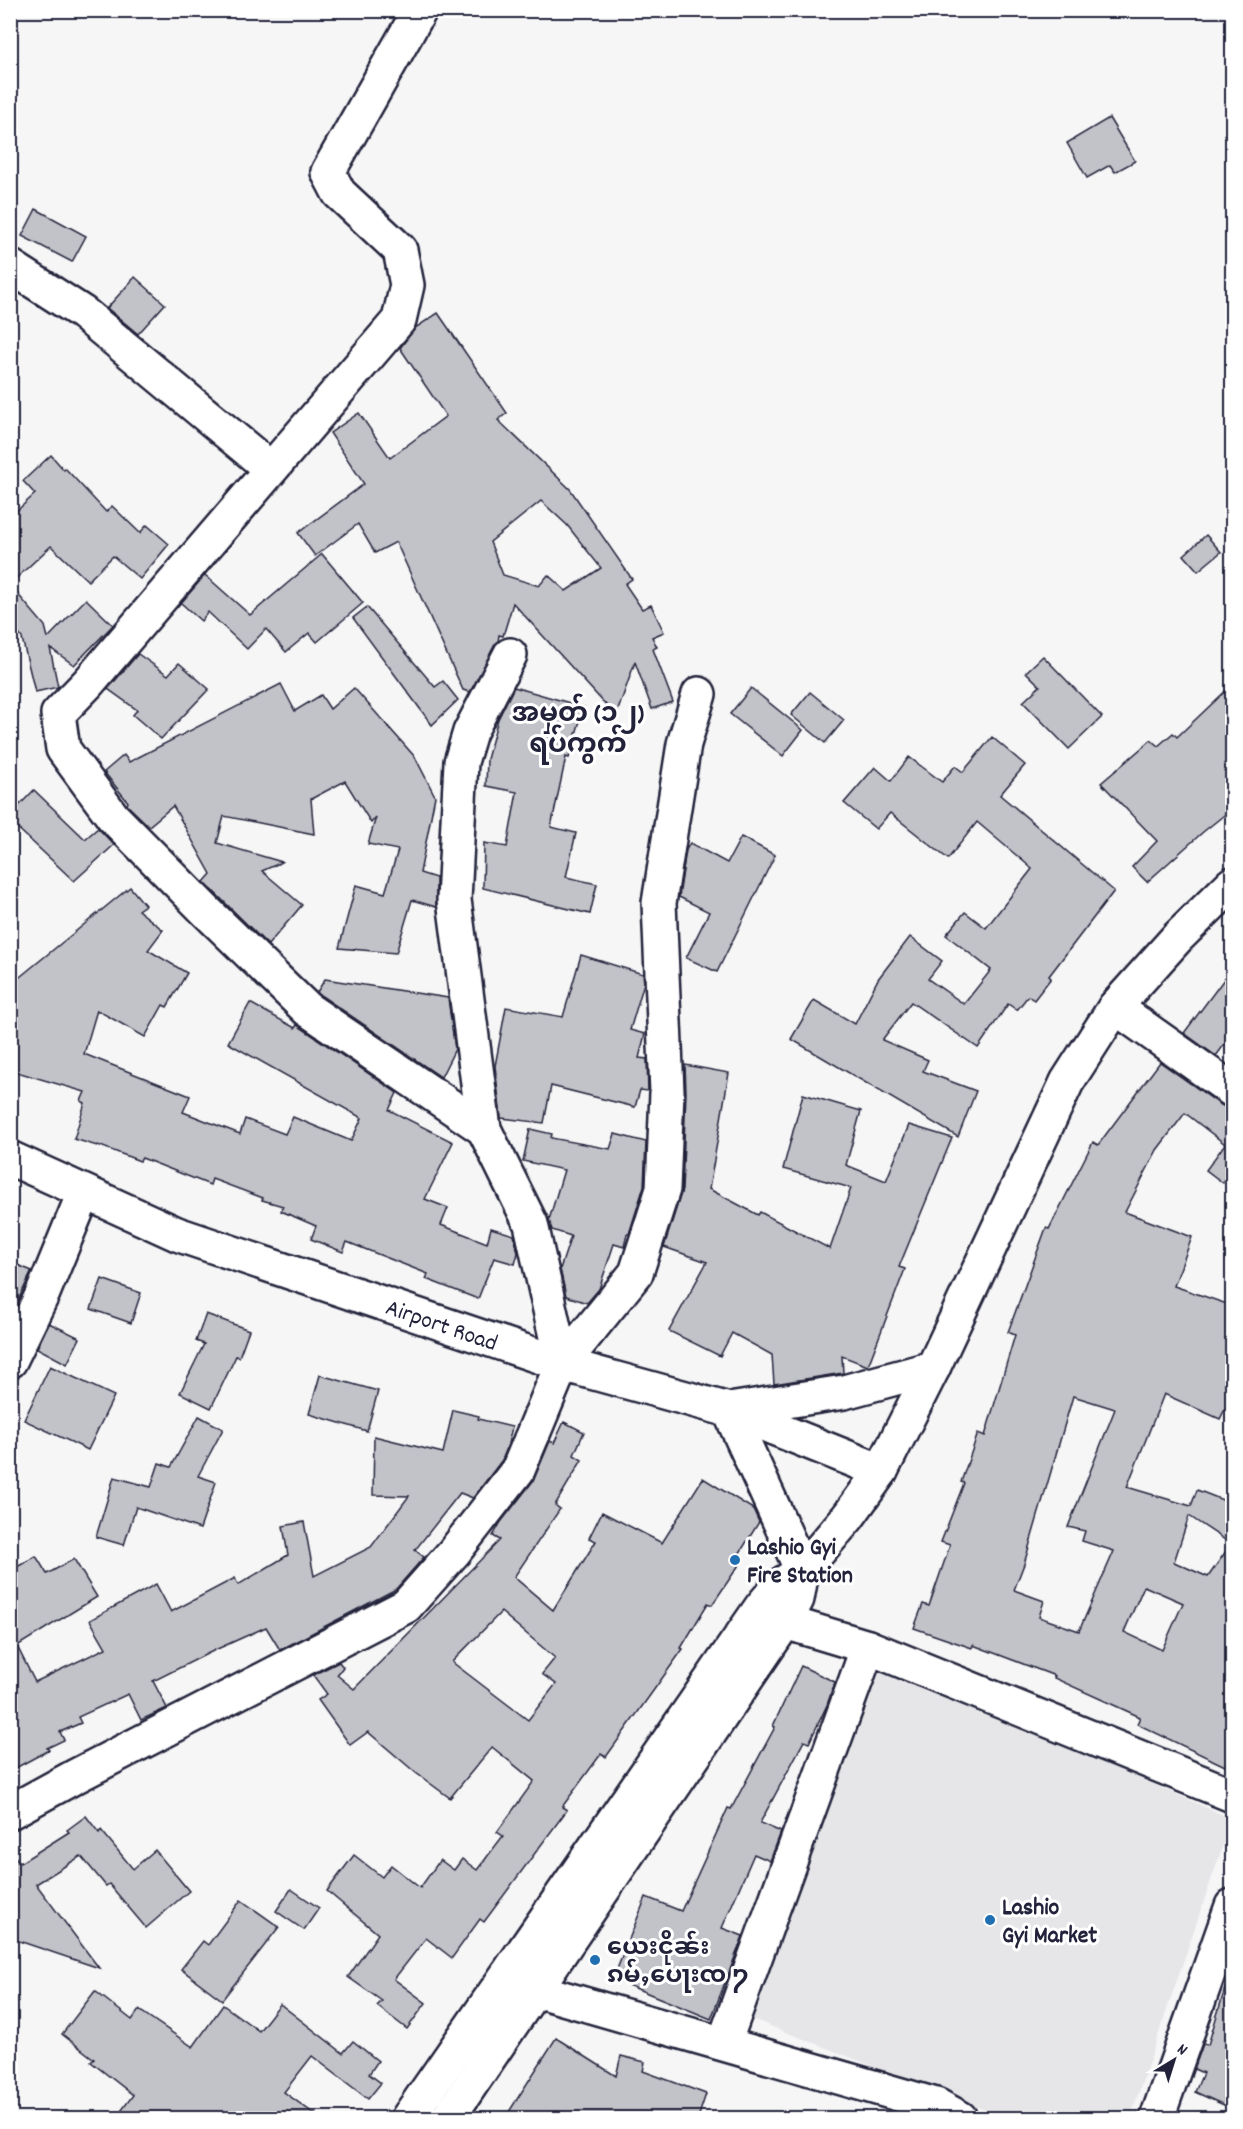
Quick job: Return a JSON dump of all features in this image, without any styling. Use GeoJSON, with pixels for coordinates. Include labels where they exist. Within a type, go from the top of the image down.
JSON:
{"type":"FeatureCollection","features":[{"type":"Feature","properties":{"kind":"street"},"geometry":{"type":"LineString","coordinates":[[420,10],[328,172],[339,193],[400,250],[406,285],[399,320],[88,683],[58,714],[63,749],[113,818],[206,911],[307,1009],[484,1129]]}},
{"type":"Feature","properties":{"kind":"street"},"geometry":{"type":"LineString","coordinates":[[10,266],[83,313],[271,469]]}},
{"type":"Feature","properties":{"kind":"street"},"geometry":{"type":"LineString","coordinates":[[510,655],[470,732],[461,762],[454,900],[484,1129],[531,1224],[562,1365]]}},
{"type":"Feature","properties":{"kind":"street"},"geometry":{"type":"LineString","coordinates":[[10,1812],[406,1606],[454,1552],[518,1470],[562,1365],[636,1273],[663,1189],[667,1092],[659,903],[684,744],[699,694]]}},
{"type":"Feature","properties":{"kind":"street"},"geometry":{"type":"LineString","coordinates":[[408,2118],[762,1606],[779,1586],[802,1571],[848,1517],[881,1471],[933,1368],[1067,1082],[1115,1007],[1177,938],[1233,884]]}},
{"type":"Feature","properties":{"kind":"street"},"geometry":{"type":"LineString","coordinates":[[1115,1007],[1233,1090]]}},
{"type":"Feature","properties":{"kind":"street","name":"Airport Road"},"geometry":{"type":"LineString","coordinates":[[10,1158],[177,1234],[562,1365],[729,1410],[881,1471]]}},
{"type":"Feature","properties":{"kind":"street"},"geometry":{"type":"LineString","coordinates":[[10,1361],[43,1293],[84,1193]]}},
{"type":"Feature","properties":{"kind":"street"},"geometry":{"type":"LineString","coordinates":[[448,2118],[785,1622],[797,1599],[802,1571],[729,1410],[844,1392],[933,1368]]}},
{"type":"Feature","properties":{"kind":"street"},"geometry":{"type":"LineString","coordinates":[[785,1622],[868,1647],[1232,1795]]}},
{"type":"Feature","properties":{"kind":"street"},"geometry":{"type":"LineString","coordinates":[[724,2043],[868,1647]]}},
{"type":"Feature","properties":{"kind":"street"},"geometry":{"type":"LineString","coordinates":[[1157,2118],[1233,1906]]}},
{"type":"Feature","properties":{"kind":"street"},"geometry":{"type":"LineString","coordinates":[[535,1990],[936,2105],[960,2118]]}},
{"type":"Feature","properties":{"kind":"shaded area","name":"Lashio Gyi Market"},"geometry":{"type":"Polygon","coordinates":[[[874,1661],[1232,1819],[1130,2118],[1006,2118],[747,2017],[874,1661]]]}},
{"type":"Feature","properties":{"kind":"building"},"geometry":{"type":"Polygon","coordinates":[[[1109,118],[1135,161],[1115,172],[1110,165],[1087,178],[1067,143],[1109,118]]]}},
{"type":"Feature","properties":{"kind":"building"},"geometry":{"type":"Polygon","coordinates":[[[36,209],[86,236],[72,262],[22,236],[36,209]]]}},
{"type":"Feature","properties":{"kind":"building"},"geometry":{"type":"Polygon","coordinates":[[[135,277],[165,304],[138,334],[107,308],[135,277]]]}},
{"type":"Feature","properties":{"kind":"building"},"geometry":{"type":"Polygon","coordinates":[[[438,313],[507,413],[498,420],[570,489],[632,579],[625,584],[642,609],[651,605],[664,632],[652,637],[657,647],[653,649],[673,702],[652,709],[635,662],[616,716],[513,603],[503,636],[499,635],[498,642],[470,692],[463,690],[396,542],[375,553],[358,524],[315,556],[298,533],[364,484],[330,433],[359,413],[390,458],[446,416],[400,348],[415,328],[438,313]],[[541,501],[490,542],[503,575],[539,586],[548,575],[566,591],[601,568],[567,525],[541,501]]]}},
{"type":"Feature","properties":{"kind":"building"},"geometry":{"type":"Polygon","coordinates":[[[51,455],[106,512],[112,506],[140,533],[147,525],[169,544],[140,579],[113,556],[88,581],[51,546],[10,584],[10,517],[35,494],[23,481],[51,455]]]}},
{"type":"Feature","properties":{"kind":"building"},"geometry":{"type":"Polygon","coordinates":[[[1206,535],[1221,552],[1198,571],[1184,555],[1206,535]]]}},
{"type":"Feature","properties":{"kind":"building"},"geometry":{"type":"Polygon","coordinates":[[[322,554],[363,603],[317,642],[309,633],[286,652],[266,629],[247,649],[208,612],[201,621],[181,603],[205,575],[250,615],[322,554]]]}},
{"type":"Feature","properties":{"kind":"building"},"geometry":{"type":"Polygon","coordinates":[[[10,585],[45,626],[48,638],[86,599],[113,625],[74,665],[50,648],[58,687],[35,692],[22,638],[10,623],[10,585]]]}},
{"type":"Feature","properties":{"kind":"building"},"geometry":{"type":"Polygon","coordinates":[[[367,607],[435,687],[443,681],[458,700],[432,725],[353,618],[367,607]]]}},
{"type":"Feature","properties":{"kind":"building"},"geometry":{"type":"Polygon","coordinates":[[[138,654],[168,675],[179,663],[209,689],[161,739],[133,715],[137,710],[108,689],[138,654]]]}},
{"type":"Feature","properties":{"kind":"building"},"geometry":{"type":"Polygon","coordinates":[[[1043,656],[1102,717],[1069,749],[1023,702],[1040,686],[1026,672],[1043,656]]]}},
{"type":"Feature","properties":{"kind":"building"},"geometry":{"type":"Polygon","coordinates":[[[281,684],[295,711],[321,695],[330,709],[354,688],[415,757],[435,796],[420,873],[436,878],[436,907],[412,900],[396,953],[339,948],[356,885],[385,893],[398,850],[368,844],[376,817],[371,823],[345,781],[311,799],[314,834],[224,816],[217,843],[282,862],[262,871],[302,905],[268,945],[204,882],[211,874],[173,806],[149,826],[127,805],[128,802],[104,772],[124,755],[129,762],[281,684]]]}},
{"type":"Feature","properties":{"kind":"building"},"geometry":{"type":"Polygon","coordinates":[[[1233,684],[1233,808],[1147,882],[1132,867],[1157,841],[1101,783],[1151,740],[1158,746],[1173,733],[1177,737],[1233,684]]]}},
{"type":"Feature","properties":{"kind":"building"},"geometry":{"type":"Polygon","coordinates":[[[514,687],[584,707],[569,758],[566,757],[551,827],[576,833],[566,877],[597,884],[590,914],[483,888],[484,843],[507,847],[517,792],[486,786],[487,759],[498,719],[514,687]]]}},
{"type":"Feature","properties":{"kind":"building"},"geometry":{"type":"Polygon","coordinates":[[[751,688],[803,730],[783,756],[730,714],[751,688]]]}},
{"type":"Feature","properties":{"kind":"building"},"geometry":{"type":"Polygon","coordinates":[[[810,692],[844,720],[825,743],[791,715],[810,692]]]}},
{"type":"Feature","properties":{"kind":"building"},"geometry":{"type":"Polygon","coordinates":[[[992,737],[1025,765],[1000,795],[1114,891],[1049,976],[1051,978],[1034,1000],[1028,996],[1017,1010],[1008,1004],[978,1048],[911,1002],[882,1040],[928,1060],[923,1071],[976,1091],[958,1137],[791,1039],[814,1000],[855,1024],[878,979],[910,937],[942,961],[928,979],[964,1004],[991,970],[946,935],[965,912],[986,928],[1032,869],[977,822],[948,859],[890,813],[876,829],[844,803],[875,767],[891,781],[909,757],[942,782],[955,766],[963,772],[992,737]]]}},
{"type":"Feature","properties":{"kind":"building"},"geometry":{"type":"Polygon","coordinates":[[[34,790],[85,839],[98,828],[114,845],[74,881],[10,821],[10,815],[34,790]]]}},
{"type":"Feature","properties":{"kind":"building"},"geometry":{"type":"Polygon","coordinates":[[[741,837],[775,855],[717,972],[686,958],[709,912],[679,897],[686,850],[690,843],[727,863],[741,837]]]}},
{"type":"Feature","properties":{"kind":"building"},"geometry":{"type":"Polygon","coordinates":[[[130,887],[145,905],[138,910],[163,930],[148,950],[187,973],[167,1007],[163,1005],[145,1037],[97,1010],[84,1054],[190,1096],[183,1112],[240,1134],[245,1119],[285,1134],[293,1117],[351,1141],[362,1118],[228,1043],[250,1003],[295,1028],[297,1025],[397,1093],[389,1110],[453,1142],[425,1199],[448,1208],[441,1225],[487,1243],[491,1228],[514,1235],[518,1253],[515,1264],[494,1258],[478,1299],[426,1279],[428,1274],[347,1242],[343,1252],[311,1239],[316,1226],[281,1211],[283,1206],[262,1200],[263,1198],[212,1179],[210,1185],[142,1158],[140,1161],[98,1145],[74,1139],[85,1103],[81,1101],[85,1092],[10,1070],[10,985],[130,887]]]}},
{"type":"Feature","properties":{"kind":"building"},"geometry":{"type":"Polygon","coordinates":[[[581,955],[643,974],[644,983],[630,1030],[645,1034],[639,1058],[647,1059],[648,1091],[640,1090],[635,1107],[551,1086],[544,1123],[501,1118],[495,1066],[506,1007],[563,1017],[581,955]]]}},
{"type":"Feature","properties":{"kind":"building"},"geometry":{"type":"Polygon","coordinates":[[[1233,967],[1233,1033],[1216,1056],[1184,1033],[1233,967]]]}},
{"type":"Feature","properties":{"kind":"building"},"geometry":{"type":"Polygon","coordinates":[[[325,979],[448,998],[455,1049],[441,1077],[319,994],[317,992],[325,979]]]}},
{"type":"Feature","properties":{"kind":"building"},"geometry":{"type":"Polygon","coordinates":[[[1160,1062],[1221,1105],[1233,1110],[1233,1170],[1223,1183],[1206,1170],[1225,1144],[1185,1113],[1157,1150],[1125,1212],[1192,1237],[1174,1286],[1233,1306],[1233,1393],[1220,1419],[1164,1394],[1127,1487],[1191,1506],[1197,1490],[1233,1504],[1233,1751],[1225,1766],[1137,1724],[1140,1717],[1054,1678],[1055,1676],[973,1645],[972,1648],[914,1628],[923,1604],[929,1606],[950,1545],[941,1542],[964,1483],[961,1482],[978,1433],[985,1436],[1015,1335],[1008,1332],[1046,1228],[1049,1229],[1093,1142],[1098,1145],[1160,1062]],[[1073,1396],[1024,1564],[1014,1590],[1044,1601],[1039,1617],[1079,1631],[1114,1551],[1082,1541],[1085,1531],[1068,1527],[1115,1409],[1073,1396]],[[1189,1516],[1174,1562],[1208,1577],[1231,1544],[1189,1516]],[[1144,1586],[1124,1632],[1162,1650],[1183,1603],[1144,1586]]]}},
{"type":"Feature","properties":{"kind":"building"},"geometry":{"type":"Polygon","coordinates":[[[685,1065],[729,1073],[709,1189],[758,1215],[760,1212],[830,1249],[851,1188],[783,1169],[803,1094],[861,1111],[846,1165],[886,1181],[909,1125],[952,1138],[899,1267],[905,1269],[868,1366],[842,1356],[843,1373],[774,1384],[772,1355],[732,1333],[720,1356],[669,1331],[707,1262],[664,1247],[682,1190],[685,1065]]]}},
{"type":"Feature","properties":{"kind":"building"},"geometry":{"type":"Polygon","coordinates":[[[530,1129],[552,1134],[551,1138],[610,1149],[615,1134],[646,1142],[644,1186],[629,1234],[627,1234],[624,1247],[614,1244],[599,1289],[587,1303],[566,1296],[560,1269],[571,1236],[552,1230],[549,1220],[564,1170],[523,1161],[530,1129]]]}},
{"type":"Feature","properties":{"kind":"building"},"geometry":{"type":"Polygon","coordinates":[[[10,1262],[32,1271],[10,1317],[10,1262]]]}},
{"type":"Feature","properties":{"kind":"building"},"geometry":{"type":"Polygon","coordinates":[[[102,1279],[141,1293],[131,1323],[91,1309],[102,1279]]]}},
{"type":"Feature","properties":{"kind":"building"},"geometry":{"type":"Polygon","coordinates":[[[206,1314],[249,1330],[239,1357],[236,1356],[211,1408],[180,1393],[204,1344],[196,1341],[206,1314]]]}},
{"type":"Feature","properties":{"kind":"building"},"geometry":{"type":"Polygon","coordinates":[[[49,1323],[80,1338],[67,1364],[37,1348],[49,1323]]]}},
{"type":"Feature","properties":{"kind":"building"},"geometry":{"type":"Polygon","coordinates":[[[50,1366],[114,1396],[88,1450],[24,1420],[50,1366]]]}},
{"type":"Feature","properties":{"kind":"building"},"geometry":{"type":"Polygon","coordinates":[[[320,1375],[378,1391],[367,1431],[309,1414],[320,1375]]]}},
{"type":"Feature","properties":{"kind":"building"},"geometry":{"type":"Polygon","coordinates":[[[453,1410],[512,1427],[507,1448],[502,1460],[473,1498],[460,1493],[415,1550],[424,1557],[396,1589],[280,1650],[266,1627],[215,1650],[153,1681],[167,1708],[141,1720],[128,1694],[78,1717],[81,1723],[60,1732],[64,1740],[10,1771],[10,1571],[36,1556],[47,1574],[74,1559],[97,1597],[17,1646],[35,1682],[106,1648],[90,1620],[156,1584],[171,1612],[235,1578],[238,1585],[288,1555],[283,1526],[304,1522],[314,1576],[371,1547],[409,1496],[373,1495],[374,1436],[443,1453],[453,1410]]]}},
{"type":"Feature","properties":{"kind":"building"},"geometry":{"type":"Polygon","coordinates":[[[199,1416],[223,1429],[198,1476],[216,1482],[200,1529],[136,1507],[124,1545],[96,1537],[114,1477],[151,1487],[159,1463],[171,1467],[199,1416]]]}},
{"type":"Feature","properties":{"kind":"building"},"geometry":{"type":"Polygon","coordinates":[[[564,1422],[584,1432],[574,1455],[582,1460],[555,1505],[560,1509],[514,1577],[553,1610],[596,1541],[589,1538],[602,1512],[662,1543],[703,1478],[753,1509],[759,1522],[736,1559],[741,1562],[712,1605],[708,1603],[681,1648],[683,1649],[606,1757],[601,1754],[562,1807],[567,1810],[484,1922],[480,1919],[452,1958],[426,1938],[394,1979],[426,2003],[407,2029],[377,2006],[382,2001],[348,1977],[378,1934],[327,1891],[354,1855],[382,1877],[391,1865],[420,1888],[440,1860],[454,1870],[462,1859],[477,1870],[503,1836],[497,1832],[534,1781],[492,1747],[450,1798],[416,1773],[368,1732],[350,1745],[318,1700],[327,1694],[313,1675],[339,1662],[343,1667],[337,1675],[354,1689],[500,1540],[493,1536],[533,1481],[550,1441],[554,1443],[564,1422]],[[501,1612],[452,1662],[528,1720],[556,1684],[542,1674],[555,1658],[501,1612]]]}},
{"type":"Feature","properties":{"kind":"building"},"geometry":{"type":"Polygon","coordinates":[[[801,1666],[835,1682],[809,1743],[804,1741],[760,1823],[781,1832],[770,1861],[754,1854],[722,1928],[743,1936],[711,2019],[613,1979],[646,1897],[681,1911],[728,1808],[731,1809],[775,1727],[773,1726],[801,1666]]]}},
{"type":"Feature","properties":{"kind":"building"},"geometry":{"type":"Polygon","coordinates":[[[86,1816],[99,1833],[101,1830],[133,1869],[155,1850],[189,1891],[146,1928],[109,1884],[106,1886],[81,1856],[36,1884],[99,1968],[10,1938],[10,1850],[20,1863],[69,1832],[67,1830],[86,1816]]]}},
{"type":"Feature","properties":{"kind":"building"},"geometry":{"type":"Polygon","coordinates":[[[291,1889],[319,1908],[304,1930],[276,1911],[291,1889]]]}},
{"type":"Feature","properties":{"kind":"building"},"geometry":{"type":"Polygon","coordinates":[[[241,1900],[279,1927],[222,2000],[181,1969],[203,1941],[208,1945],[241,1900]]]}},
{"type":"Feature","properties":{"kind":"building"},"geometry":{"type":"Polygon","coordinates":[[[1227,1982],[1233,1983],[1233,2109],[1195,2092],[1203,2073],[1194,2069],[1203,2044],[1208,2045],[1227,1982]]]}},
{"type":"Feature","properties":{"kind":"building"},"geometry":{"type":"Polygon","coordinates":[[[95,1991],[132,2020],[139,2010],[193,2047],[223,2005],[259,2031],[280,2004],[343,2053],[353,2041],[378,2061],[369,2074],[381,2083],[368,2099],[312,2056],[284,2092],[320,2118],[116,2118],[133,2095],[91,2062],[94,2059],[62,2034],[95,1991]]]}},
{"type":"Feature","properties":{"kind":"building"},"geometry":{"type":"Polygon","coordinates":[[[556,2038],[616,2076],[621,2056],[645,2062],[643,2071],[706,2094],[698,2118],[505,2118],[556,2038]]]}},
{"type":"Feature","properties":{"kind":"place","name":"Lashio Gyi Fire Station"},"geometry":{"type":"Point","coordinates":[735,1560]}},
{"type":"Feature","properties":{"kind":"place","name":"Lashio Gyi Market"},"geometry":{"type":"Point","coordinates":[990,1920]}},
{"type":"Feature","properties":{"kind":"place","name":"ယေးငိုၼ်း ၵမ်ႇပေႃးၸ ႒"},"geometry":{"type":"Point","coordinates":[595,1960]}},
{"type":"Feature","properties":{"kind":"district","name":"အမှတ် (၁၂) ရပ်ကွက်"},"geometry":{"type":"Point","coordinates":[578,728]}}]}
